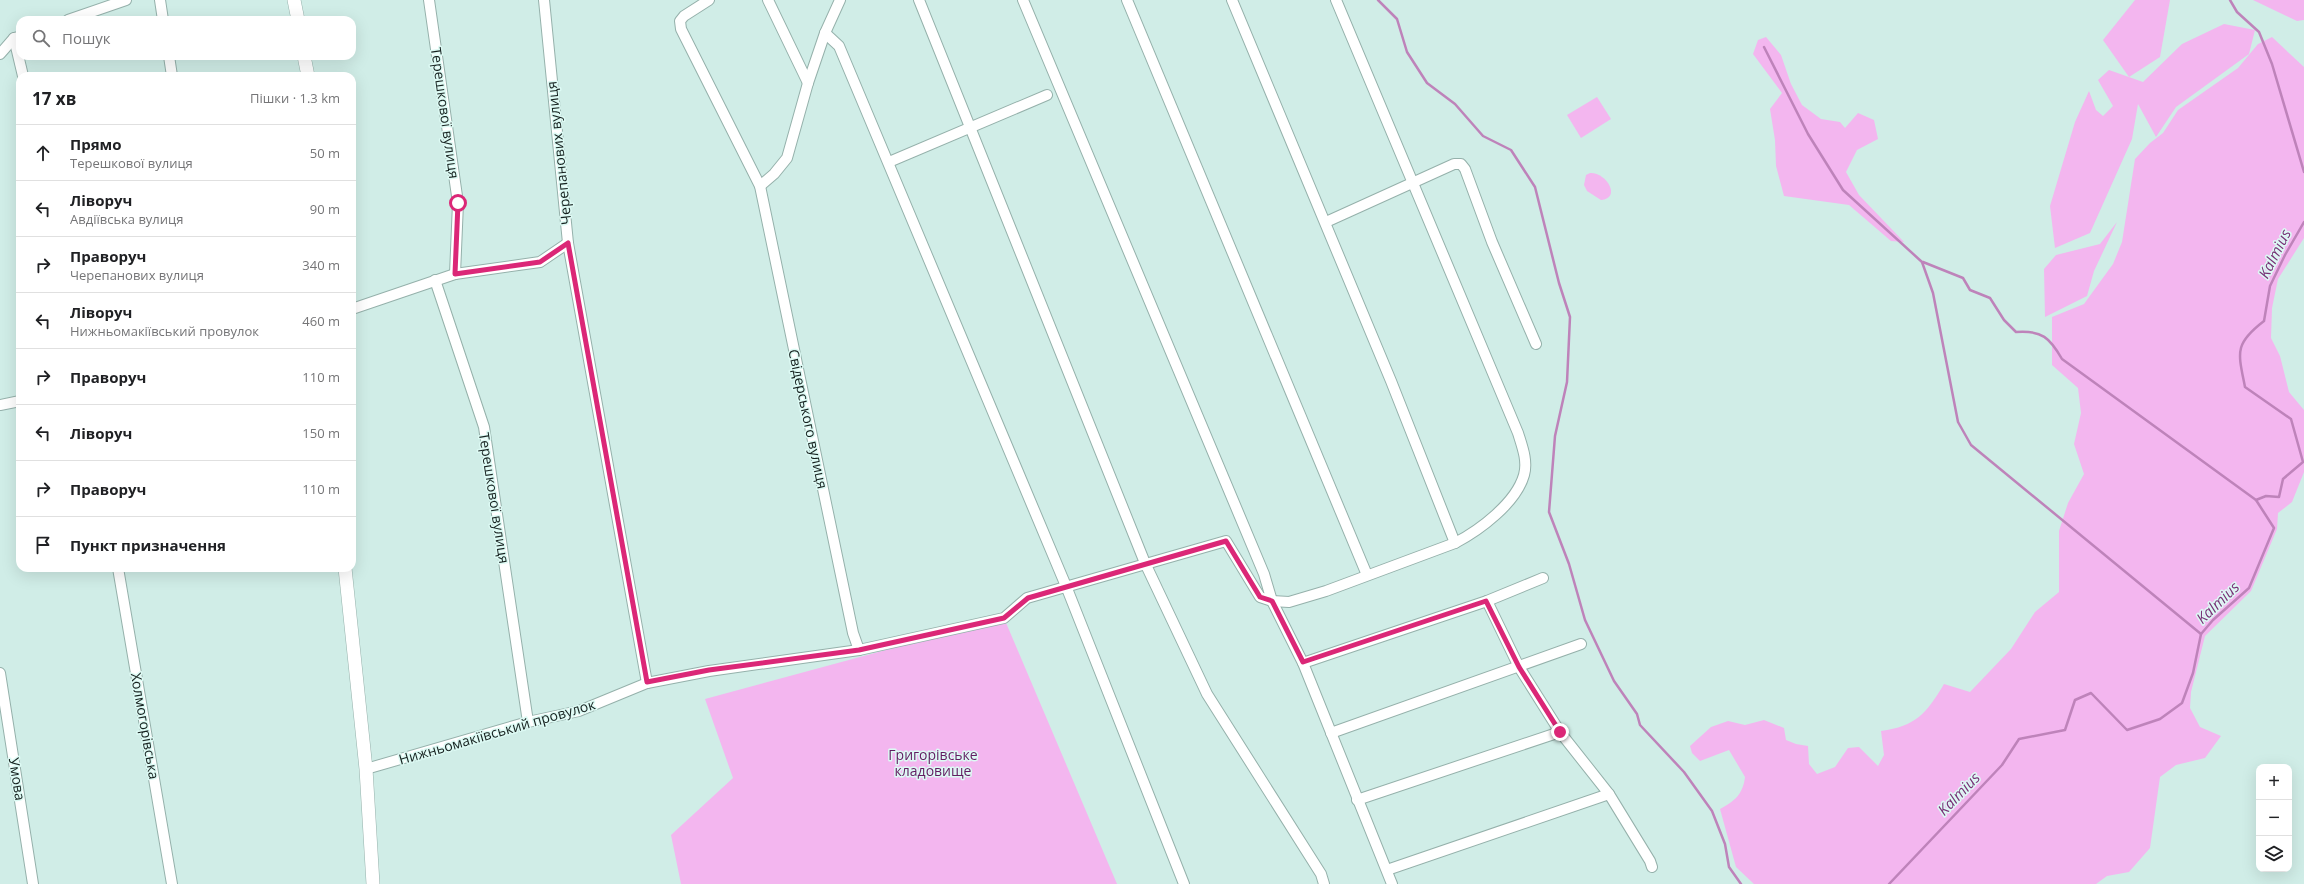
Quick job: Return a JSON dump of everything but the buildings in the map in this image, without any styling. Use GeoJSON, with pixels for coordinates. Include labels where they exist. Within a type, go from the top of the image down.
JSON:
{"type":"FeatureCollection","features":[{"type":"Feature","properties":{"kind":"street"},"geometry":{"type":"LineString","coordinates":[[80,16],[126,0]]}},
{"type":"Feature","properties":{"kind":"street"},"geometry":{"type":"LineString","coordinates":[[160,0],[162,16]]}},
{"type":"Feature","properties":{"kind":"street"},"geometry":{"type":"LineString","coordinates":[[294,0],[297,16]]}},
{"type":"Feature","properties":{"kind":"street","name":"Терешкової вулиця"},"geometry":{"type":"LineString","coordinates":[[429,0],[458,203],[455,274]]}},
{"type":"Feature","properties":{"kind":"street","name":"Черепанових вулиця"},"geometry":{"type":"LineString","coordinates":[[544,0],[568,243],[647,682]]}},
{"type":"Feature","properties":{"kind":"street","name":"Свiдерського вулиця"},"geometry":{"type":"LineString","coordinates":[[709,0],[684,16],[680,21],[681,29],[760,186],[853,633],[859,650]]}},
{"type":"Feature","properties":{"kind":"street"},"geometry":{"type":"LineString","coordinates":[[768,0],[808,83]]}},
{"type":"Feature","properties":{"kind":"street"},"geometry":{"type":"LineString","coordinates":[[760,186],[774,174],[787,158],[808,83],[825,33],[840,0]]}},
{"type":"Feature","properties":{"kind":"street"},"geometry":{"type":"LineString","coordinates":[[919,0],[1145,563],[1207,694],[1321,874],[1324,884]]}},
{"type":"Feature","properties":{"kind":"street"},"geometry":{"type":"LineString","coordinates":[[1023,0],[1264,574],[1272,601],[1303,662],[1357,800],[1392,884]]}},
{"type":"Feature","properties":{"kind":"street"},"geometry":{"type":"LineString","coordinates":[[1127,0],[1367,575]]}},
{"type":"Feature","properties":{"kind":"street"},"geometry":{"type":"LineString","coordinates":[[1232,0],[1326,222],[1455,543]]}},
{"type":"Feature","properties":{"kind":"street"},"geometry":{"type":"LineString","coordinates":[[1272,601],[1289,602],[1326,591],[1455,543],[1473,533],[1506,503],[1519,486],[1524,474],[1525,458],[1518,432],[1336,0]]}},
{"type":"Feature","properties":{"kind":"street"},"geometry":{"type":"LineString","coordinates":[[825,33],[839,46],[889,162],[1066,586],[1184,884]]}},
{"type":"Feature","properties":{"kind":"street"},"geometry":{"type":"LineString","coordinates":[[0,54],[16,38]]}},
{"type":"Feature","properties":{"kind":"street"},"geometry":{"type":"LineString","coordinates":[[21,60],[22,72]]}},
{"type":"Feature","properties":{"kind":"street"},"geometry":{"type":"LineString","coordinates":[[170,60],[171,72]]}},
{"type":"Feature","properties":{"kind":"street"},"geometry":{"type":"LineString","coordinates":[[305,60],[307,72]]}},
{"type":"Feature","properties":{"kind":"street"},"geometry":{"type":"LineString","coordinates":[[889,162],[1048,95]]}},
{"type":"Feature","properties":{"kind":"street"},"geometry":{"type":"LineString","coordinates":[[1326,222],[1413,181],[1454,164],[1461,164],[1465,169],[1492,242],[1536,344]]}},
{"type":"Feature","properties":{"kind":"street"},"geometry":{"type":"LineString","coordinates":[[356,308],[455,274],[540,262],[568,243]]}},
{"type":"Feature","properties":{"kind":"street","name":"Терешкової вулиця"},"geometry":{"type":"LineString","coordinates":[[436,280],[484,427],[528,722]]}},
{"type":"Feature","properties":{"kind":"street"},"geometry":{"type":"LineString","coordinates":[[0,405],[16,402]]}},
{"type":"Feature","properties":{"kind":"street","name":"Нижньомакіївський провулок"},"geometry":{"type":"LineString","coordinates":[[366,769],[528,722],[579,711],[647,682],[709,670],[859,650],[1004,618],[1028,598],[1145,563],[1226,541],[1260,597],[1272,601]]}},
{"type":"Feature","properties":{"kind":"street","name":"Холмогорівська"},"geometry":{"type":"LineString","coordinates":[[119,572],[172,884]]}},
{"type":"Feature","properties":{"kind":"street"},"geometry":{"type":"LineString","coordinates":[[345,572],[366,769],[373,884]]}},
{"type":"Feature","properties":{"kind":"street"},"geometry":{"type":"LineString","coordinates":[[1303,662],[1486,601],[1543,578]]}},
{"type":"Feature","properties":{"kind":"street"},"geometry":{"type":"LineString","coordinates":[[1486,601],[1519,667],[1560,732],[1610,794],[1650,861],[1652,868]]}},
{"type":"Feature","properties":{"kind":"street"},"geometry":{"type":"LineString","coordinates":[[1331,733],[1581,644]]}},
{"type":"Feature","properties":{"kind":"street","name":"Умова"},"geometry":{"type":"LineString","coordinates":[[0,673],[33,884]]}},
{"type":"Feature","properties":{"kind":"street"},"geometry":{"type":"LineString","coordinates":[[1357,800],[1560,732]]}},
{"type":"Feature","properties":{"kind":"street"},"geometry":{"type":"LineString","coordinates":[[1387,870],[1610,794]]}},
{"type":"Feature","properties":{"kind":"green space"},"geometry":{"type":"Polygon","coordinates":[[[2135,0],[2170,0],[2160,57],[2129,77],[2103,40],[2135,0]]]}},
{"type":"Feature","properties":{"kind":"green space"},"geometry":{"type":"Polygon","coordinates":[[[2253,0],[2304,0],[2304,20],[2297,21],[2253,0]]]}},
{"type":"Feature","properties":{"kind":"green space"},"geometry":{"type":"Polygon","coordinates":[[[2224,24],[2255,30],[2249,54],[2176,107],[2156,137],[2138,104],[2132,139],[2090,233],[2055,248],[2050,206],[2075,122],[2089,91],[2096,110],[2103,116],[2113,106],[2098,80],[2109,70],[2143,82],[2182,44],[2224,24]]]}},
{"type":"Feature","properties":{"kind":"green space"},"geometry":{"type":"Polygon","coordinates":[[[1766,37],[1781,55],[1791,84],[1802,105],[1821,119],[1840,122],[1845,128],[1858,113],[1874,120],[1878,139],[1857,150],[1846,172],[1859,195],[1904,242],[1891,241],[1849,205],[1784,196],[1776,166],[1775,140],[1770,109],[1782,93],[1753,54],[1758,40],[1766,37]]]}},
{"type":"Feature","properties":{"kind":"green space"},"geometry":{"type":"Polygon","coordinates":[[[2272,37],[2304,67],[2304,238],[2278,279],[2272,308],[2271,338],[2280,356],[2289,392],[2304,410],[2304,472],[2292,502],[2278,513],[2277,529],[2251,591],[2205,636],[2191,692],[2190,708],[2200,727],[2221,736],[2205,758],[2176,765],[2160,777],[2150,848],[2129,872],[2107,876],[2096,884],[1754,884],[1736,867],[1720,809],[1734,800],[1742,788],[1745,777],[1729,750],[1700,761],[1692,753],[1690,746],[1711,727],[1728,721],[1745,725],[1764,720],[1784,728],[1786,740],[1796,744],[1808,746],[1809,764],[1817,774],[1835,767],[1848,748],[1859,747],[1878,766],[1884,755],[1881,731],[1903,726],[1919,717],[1944,684],[1970,692],[2011,649],[2035,612],[2059,592],[2059,531],[2068,503],[2084,474],[2074,444],[2081,413],[2078,388],[2052,365],[2052,317],[2084,304],[2113,264],[2122,242],[2135,159],[2150,143],[2163,133],[2178,110],[2238,68],[2258,44],[2272,37]]]}},
{"type":"Feature","properties":{"kind":"green space"},"geometry":{"type":"Polygon","coordinates":[[[1597,97],[1611,119],[1581,138],[1567,115],[1597,97]]]}},
{"type":"Feature","properties":{"kind":"green space"},"geometry":{"type":"Polygon","coordinates":[[[1590,173],[1601,177],[1609,185],[1611,190],[1610,195],[1607,198],[1601,200],[1587,191],[1584,185],[1586,175],[1590,173]]]}},
{"type":"Feature","properties":{"kind":"green space"},"geometry":{"type":"Polygon","coordinates":[[[2117,222],[2094,271],[2087,296],[2045,317],[2044,269],[2056,255],[2100,244],[2117,222]]]}},
{"type":"Feature","properties":{"kind":"green space","name":"Григорівське кладовище"},"geometry":{"type":"Polygon","coordinates":[[[1004,618],[1117,884],[681,884],[671,835],[733,778],[705,699],[1004,618]]]}},
{"type":"Feature","properties":{"kind":"waterway"},"geometry":{"type":"LineString","coordinates":[[1378,0],[1397,19],[1407,52],[1427,83],[1455,104],[1483,136],[1511,150],[1535,187],[1559,283],[1570,317],[1567,382],[1555,436],[1549,512],[1569,564],[1585,620],[1614,681],[1637,714],[1640,725],[1684,772],[1712,811],[1725,844],[1729,867],[1741,884]]}},
{"type":"Feature","properties":{"kind":"waterway"},"geometry":{"type":"LineString","coordinates":[[2230,0],[2237,12],[2259,32],[2272,64],[2304,172]]}},
{"type":"Feature","properties":{"kind":"waterway"},"geometry":{"type":"LineString","coordinates":[[1764,47],[1808,134],[1843,190],[1922,262],[1933,293],[1958,422],[1971,445],[2201,634]]}},
{"type":"Feature","properties":{"kind":"waterway","name":"Kalmius"},"geometry":{"type":"LineString","coordinates":[[1889,884],[2002,765],[2019,739],[2065,730],[2075,700],[2091,693],[2127,730],[2160,719],[2182,703],[2193,673],[2201,634],[2213,620],[2249,588],[2274,528],[2256,500],[2266,496],[2279,497],[2283,479],[2303,462],[2291,419],[2245,387],[2240,357],[2243,343],[2247,336],[2264,321],[2270,286],[2285,255],[2304,222]]}},
{"type":"Feature","properties":{"kind":"waterway"},"geometry":{"type":"LineString","coordinates":[[1923,262],[1963,278],[1970,290],[1990,298],[2004,320],[2016,332],[2032,332],[2044,337],[2049,341],[2062,359],[2256,500]]}},
{"type":"Feature","properties":{"kind":"route"},"geometry":{"type":"LineString","coordinates":[[458,203],[455,274],[540,262],[568,243],[647,682],[709,670],[859,650],[1004,618],[1010,616],[1019,604],[1028,598],[1145,563],[1226,541],[1249,582],[1260,597],[1272,601],[1303,662],[1486,601],[1519,667],[1560,732]]}}]}
